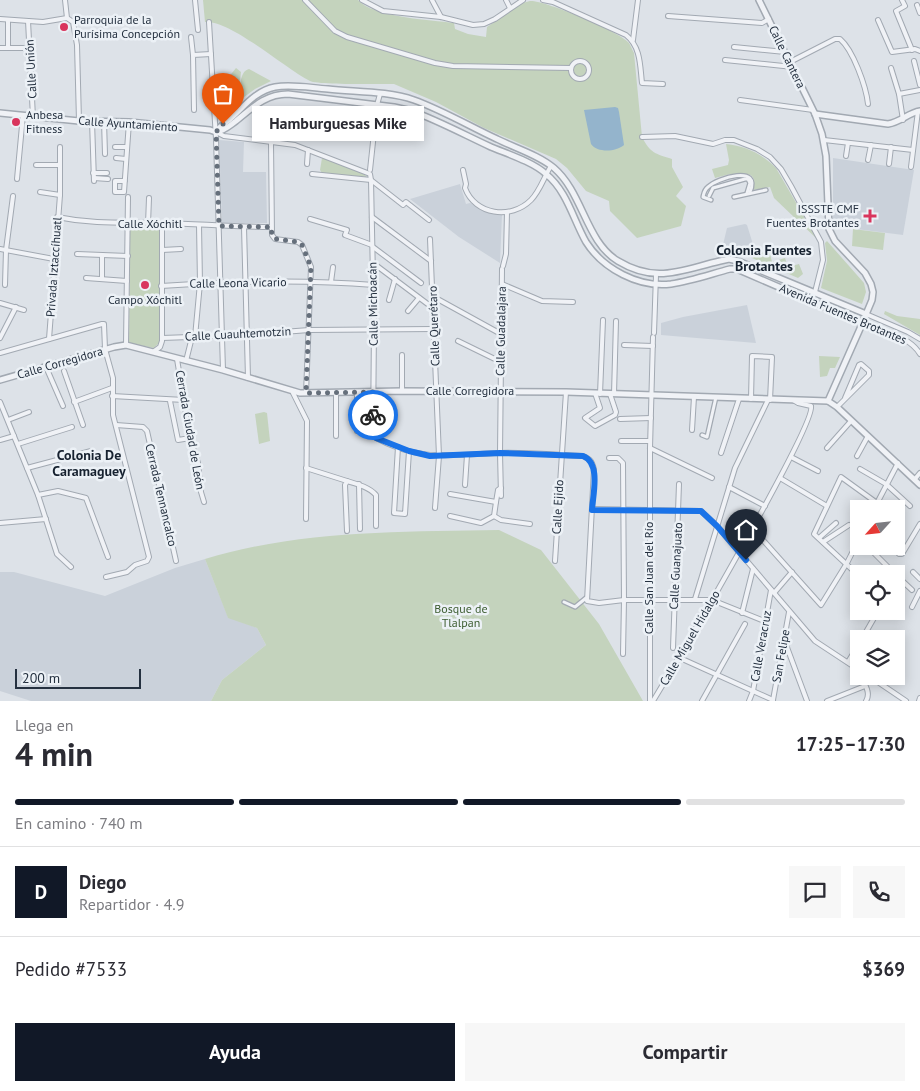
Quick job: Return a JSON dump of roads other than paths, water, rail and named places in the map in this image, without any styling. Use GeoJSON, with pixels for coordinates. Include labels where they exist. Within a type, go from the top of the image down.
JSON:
{"type":"FeatureCollection","features":[{"type":"Feature","properties":{"kind":"street"},"geometry":{"type":"LineString","coordinates":[[65,0],[67,18]]}},
{"type":"Feature","properties":{"kind":"street"},"geometry":{"type":"LineString","coordinates":[[195,0],[198,30]]}},
{"type":"Feature","properties":{"kind":"street"},"geometry":{"type":"LineString","coordinates":[[304,0],[335,31],[347,37],[435,63],[453,66],[571,68]]}},
{"type":"Feature","properties":{"kind":"street"},"geometry":{"type":"LineString","coordinates":[[362,0],[383,11],[441,17],[474,25],[484,24],[495,19],[523,0]]}},
{"type":"Feature","properties":{"kind":"street"},"geometry":{"type":"LineString","coordinates":[[432,0],[441,17]]}},
{"type":"Feature","properties":{"kind":"street"},"geometry":{"type":"LineString","coordinates":[[506,0],[510,8]]}},
{"type":"Feature","properties":{"kind":"street"},"geometry":{"type":"LineString","coordinates":[[543,0],[553,2],[626,35],[632,40],[638,54],[642,83],[663,84]]}},
{"type":"Feature","properties":{"kind":"street"},"geometry":{"type":"LineString","coordinates":[[632,40],[638,0]]}},
{"type":"Feature","properties":{"kind":"street","name":"Calle Cantera"},"geometry":{"type":"LineString","coordinates":[[759,0],[814,112],[824,140],[828,229],[835,241],[870,279],[873,292],[872,300],[828,401]]}},
{"type":"Feature","properties":{"kind":"street"},"geometry":{"type":"LineString","coordinates":[[902,0],[905,6],[896,11],[912,50]]}},
{"type":"Feature","properties":{"kind":"street"},"geometry":{"type":"LineString","coordinates":[[917,5],[920,13]]}},
{"type":"Feature","properties":{"kind":"street"},"geometry":{"type":"LineString","coordinates":[[668,16],[762,23],[769,19]]}},
{"type":"Feature","properties":{"kind":"street"},"geometry":{"type":"LineString","coordinates":[[0,19],[53,21],[67,18],[73,22],[77,45],[79,121]]}},
{"type":"Feature","properties":{"kind":"street"},"geometry":{"type":"LineString","coordinates":[[8,20],[8,48]]}},
{"type":"Feature","properties":{"kind":"street"},"geometry":{"type":"LineString","coordinates":[[878,20],[892,52],[920,51]]}},
{"type":"Feature","properties":{"kind":"street","name":"Calle Unión"},"geometry":{"type":"LineString","coordinates":[[28,21],[33,117]]}},
{"type":"Feature","properties":{"kind":"street"},"geometry":{"type":"LineString","coordinates":[[209,22],[216,132],[223,370]]}},
{"type":"Feature","properties":{"kind":"street"},"geometry":{"type":"LineString","coordinates":[[191,37],[194,110]]}},
{"type":"Feature","properties":{"kind":"street"},"geometry":{"type":"LineString","coordinates":[[725,60],[791,65],[835,39],[840,39],[844,42],[860,74],[866,90],[868,104]]}},
{"type":"Feature","properties":{"kind":"street"},"geometry":{"type":"LineString","coordinates":[[734,47],[785,52]]}},
{"type":"Feature","properties":{"kind":"street"},"geometry":{"type":"LineString","coordinates":[[0,48],[30,48]]}},
{"type":"Feature","properties":{"kind":"street"},"geometry":{"type":"LineString","coordinates":[[192,55],[211,54]]}},
{"type":"Feature","properties":{"kind":"street"},"geometry":{"type":"LineString","coordinates":[[582,60],[588,64],[589,71],[586,77],[579,79],[573,75],[571,68],[575,62],[582,60]]}},
{"type":"Feature","properties":{"kind":"street"},"geometry":{"type":"LineString","coordinates":[[914,61],[920,85]]}},
{"type":"Feature","properties":{"kind":"street"},"geometry":{"type":"LineString","coordinates":[[891,68],[899,94],[903,120]]}},
{"type":"Feature","properties":{"kind":"street"},"geometry":{"type":"LineString","coordinates":[[292,94],[293,86]]}},
{"type":"Feature","properties":{"kind":"street","name":"Avenida Fuentes Brotantes"},"geometry":{"type":"LineString","coordinates":[[216,132],[260,93],[276,87],[293,86],[380,94],[414,100],[551,166],[564,178],[571,188],[596,238],[617,261],[633,269],[656,275],[664,275],[729,259],[738,260],[908,332],[920,339]]}},
{"type":"Feature","properties":{"kind":"street"},"geometry":{"type":"LineString","coordinates":[[899,94],[920,90]]}},
{"type":"Feature","properties":{"kind":"street","name":"Avenida Fuentes Brotantes"},"geometry":{"type":"LineString","coordinates":[[216,132],[225,129],[264,98],[279,94],[403,108],[422,114],[546,174],[559,187],[586,242],[598,256],[622,274],[655,284],[671,284],[730,269],[737,269],[862,323],[907,340],[916,347],[920,354]]}},
{"type":"Feature","properties":{"kind":"street","name":"Calle Michoacán"},"geometry":{"type":"LineString","coordinates":[[380,94],[377,105],[370,172],[374,285],[372,433],[376,438],[398,447]]}},
{"type":"Feature","properties":{"kind":"street"},"geometry":{"type":"LineString","coordinates":[[740,100],[888,124],[903,120],[919,111]]}},
{"type":"Feature","properties":{"kind":"street"},"geometry":{"type":"LineString","coordinates":[[911,167],[919,111]]}},
{"type":"Feature","properties":{"kind":"street","name":"Calle Ayuntamiento"},"geometry":{"type":"LineString","coordinates":[[0,113],[79,121],[128,122],[210,130],[224,136],[295,145],[370,172]]}},
{"type":"Feature","properties":{"kind":"street"},"geometry":{"type":"LineString","coordinates":[[17,179],[23,116]]}},
{"type":"Feature","properties":{"kind":"street"},"geometry":{"type":"LineString","coordinates":[[92,121],[94,177]]}},
{"type":"Feature","properties":{"kind":"street"},"geometry":{"type":"LineString","coordinates":[[104,121],[104,154]]}},
{"type":"Feature","properties":{"kind":"street"},"geometry":{"type":"LineString","coordinates":[[125,181],[128,122]]}},
{"type":"Feature","properties":{"kind":"street"},"geometry":{"type":"LineString","coordinates":[[642,137],[675,136],[713,144],[725,140],[734,140],[757,149],[770,158],[786,177],[821,242],[823,260],[815,292]]}},
{"type":"Feature","properties":{"kind":"street"},"geometry":{"type":"LineString","coordinates":[[824,140],[913,150]]}},
{"type":"Feature","properties":{"kind":"street"},"geometry":{"type":"LineString","coordinates":[[271,143],[272,235],[276,239],[298,242],[302,245],[310,262],[311,282],[306,393]]}},
{"type":"Feature","properties":{"kind":"street"},"geometry":{"type":"LineString","coordinates":[[846,156],[848,143]]}},
{"type":"Feature","properties":{"kind":"street"},"geometry":{"type":"LineString","coordinates":[[868,160],[871,145]]}},
{"type":"Feature","properties":{"kind":"street","name":"Privada Iztaccíhuatl"},"geometry":{"type":"LineString","coordinates":[[49,339],[60,195],[60,147]]}},
{"type":"Feature","properties":{"kind":"street"},"geometry":{"type":"LineString","coordinates":[[115,147],[127,147]]}},
{"type":"Feature","properties":{"kind":"street"},"geometry":{"type":"LineString","coordinates":[[889,164],[891,147]]}},
{"type":"Feature","properties":{"kind":"street"},"geometry":{"type":"LineString","coordinates":[[307,164],[308,150]]}},
{"type":"Feature","properties":{"kind":"street"},"geometry":{"type":"LineString","coordinates":[[116,158],[126,159]]}},
{"type":"Feature","properties":{"kind":"street"},"geometry":{"type":"LineString","coordinates":[[36,164],[60,164]]}},
{"type":"Feature","properties":{"kind":"street"},"geometry":{"type":"LineString","coordinates":[[463,170],[465,188],[474,202],[489,210],[507,212],[519,209],[532,200],[551,166]]}},
{"type":"Feature","properties":{"kind":"street"},"geometry":{"type":"LineString","coordinates":[[94,177],[107,173]]}},
{"type":"Feature","properties":{"kind":"street"},"geometry":{"type":"LineString","coordinates":[[312,174],[371,180],[403,205],[406,202],[429,220]]}},
{"type":"Feature","properties":{"kind":"street"},"geometry":{"type":"LineString","coordinates":[[743,175],[750,177],[753,184],[748,193],[750,183],[745,179],[715,187],[712,189],[710,198],[703,197],[705,189],[709,185],[743,175]]}},
{"type":"Feature","properties":{"kind":"street"},"geometry":{"type":"LineString","coordinates":[[94,177],[108,179]]}},
{"type":"Feature","properties":{"kind":"street"},"geometry":{"type":"LineString","coordinates":[[734,197],[766,190]]}},
{"type":"Feature","properties":{"kind":"street"},"geometry":{"type":"LineString","coordinates":[[40,192],[60,195]]}},
{"type":"Feature","properties":{"kind":"street"},"geometry":{"type":"LineString","coordinates":[[5,285],[6,250],[13,196]]}},
{"type":"Feature","properties":{"kind":"street"},"geometry":{"type":"LineString","coordinates":[[126,345],[128,197]]}},
{"type":"Feature","properties":{"kind":"street"},"geometry":{"type":"LineString","coordinates":[[148,224],[149,198]]}},
{"type":"Feature","properties":{"kind":"street","name":"Calle Guadalajara"},"geometry":{"type":"LineString","coordinates":[[501,496],[502,284],[506,254],[507,212]]}},
{"type":"Feature","properties":{"kind":"street"},"geometry":{"type":"LineString","coordinates":[[372,217],[431,261]]}},
{"type":"Feature","properties":{"kind":"street","name":"Calle Xóchitl"},"geometry":{"type":"LineString","coordinates":[[57,218],[82,222],[129,224],[162,223],[271,227]]}},
{"type":"Feature","properties":{"kind":"street"},"geometry":{"type":"LineString","coordinates":[[310,219],[347,230],[346,235],[372,246],[421,282]]}},
{"type":"Feature","properties":{"kind":"street"},"geometry":{"type":"LineString","coordinates":[[153,352],[160,347],[162,338],[162,223]]}},
{"type":"Feature","properties":{"kind":"street"},"geometry":{"type":"LineString","coordinates":[[186,360],[191,341],[195,337],[200,284],[198,278],[199,225]]}},
{"type":"Feature","properties":{"kind":"street"},"geometry":{"type":"LineString","coordinates":[[244,227],[248,378]]}},
{"type":"Feature","properties":{"kind":"street","name":"Calle Querétaro"},"geometry":{"type":"LineString","coordinates":[[430,239],[439,456],[435,508]]}},
{"type":"Feature","properties":{"kind":"street"},"geometry":{"type":"LineString","coordinates":[[0,249],[54,259]]}},
{"type":"Feature","properties":{"kind":"street"},"geometry":{"type":"LineString","coordinates":[[162,250],[181,249]]}},
{"type":"Feature","properties":{"kind":"street"},"geometry":{"type":"LineString","coordinates":[[77,254],[128,256]]}},
{"type":"Feature","properties":{"kind":"street"},"geometry":{"type":"LineString","coordinates":[[102,255],[102,279]]}},
{"type":"Feature","properties":{"kind":"street"},"geometry":{"type":"LineString","coordinates":[[373,263],[433,308]]}},
{"type":"Feature","properties":{"kind":"street"},"geometry":{"type":"LineString","coordinates":[[331,282],[333,267]]}},
{"type":"Feature","properties":{"kind":"street","name":"Calle San Juan del Río"},"geometry":{"type":"LineString","coordinates":[[650,701],[650,418],[656,275]]}},
{"type":"Feature","properties":{"kind":"street"},"geometry":{"type":"LineString","coordinates":[[86,278],[127,282]]}},
{"type":"Feature","properties":{"kind":"street"},"geometry":{"type":"LineString","coordinates":[[778,286],[781,278]]}},
{"type":"Feature","properties":{"kind":"street"},"geometry":{"type":"LineString","coordinates":[[389,300],[395,279]]}},
{"type":"Feature","properties":{"kind":"street","name":"Calle Leona Vicario"},"geometry":{"type":"LineString","coordinates":[[161,286],[246,282],[331,282],[374,285]]}},
{"type":"Feature","properties":{"kind":"street"},"geometry":{"type":"LineString","coordinates":[[502,284],[542,301],[573,302]]}},
{"type":"Feature","properties":{"kind":"street"},"geometry":{"type":"LineString","coordinates":[[432,296],[501,334]]}},
{"type":"Feature","properties":{"kind":"street"},"geometry":{"type":"LineString","coordinates":[[408,312],[419,298]]}},
{"type":"Feature","properties":{"kind":"street"},"geometry":{"type":"LineString","coordinates":[[0,303],[24,310]]}},
{"type":"Feature","properties":{"kind":"street"},"geometry":{"type":"LineString","coordinates":[[0,338],[16,307]]}},
{"type":"Feature","properties":{"kind":"street"},"geometry":{"type":"LineString","coordinates":[[603,320],[597,394],[600,408],[585,418],[595,426],[615,415],[616,412],[612,394],[616,320]]}},
{"type":"Feature","properties":{"kind":"street"},"geometry":{"type":"LineString","coordinates":[[0,353],[102,324],[105,326],[106,349],[112,372],[112,411],[149,557],[147,561],[135,565],[127,572],[106,577]]}},
{"type":"Feature","properties":{"kind":"street","name":"Calle Cuauhtemotzin"},"geometry":{"type":"LineString","coordinates":[[162,338],[308,330],[434,328]]}},
{"type":"Feature","properties":{"kind":"street"},"geometry":{"type":"LineString","coordinates":[[458,341],[501,362]]}},
{"type":"Feature","properties":{"kind":"street"},"geometry":{"type":"LineString","coordinates":[[624,344],[653,346]]}},
{"type":"Feature","properties":{"kind":"street","name":"Calle Corregidora"},"geometry":{"type":"LineString","coordinates":[[0,380],[126,345],[223,370],[294,393],[402,391],[566,392],[828,401]]}},
{"type":"Feature","properties":{"kind":"street"},"geometry":{"type":"LineString","coordinates":[[402,355],[402,391]]}},
{"type":"Feature","properties":{"kind":"street"},"geometry":{"type":"LineString","coordinates":[[694,599],[735,468],[769,400],[772,357],[752,356],[751,399]]}},
{"type":"Feature","properties":{"kind":"street","name":"Cerrada Ciudad de León"},"geometry":{"type":"LineString","coordinates":[[178,359],[190,438],[198,463],[204,502]]}},
{"type":"Feature","properties":{"kind":"street"},"geometry":{"type":"LineString","coordinates":[[837,407],[869,375],[869,371],[861,364],[845,398]]}},
{"type":"Feature","properties":{"kind":"street"},"geometry":{"type":"LineString","coordinates":[[46,367],[63,406]]}},
{"type":"Feature","properties":{"kind":"street"},"geometry":{"type":"LineString","coordinates":[[64,370],[83,425]]}},
{"type":"Feature","properties":{"kind":"street"},"geometry":{"type":"LineString","coordinates":[[74,402],[112,388]]}},
{"type":"Feature","properties":{"kind":"street"},"geometry":{"type":"LineString","coordinates":[[336,392],[336,436]]}},
{"type":"Feature","properties":{"kind":"street"},"geometry":{"type":"LineString","coordinates":[[357,392],[357,431]]}},
{"type":"Feature","properties":{"kind":"street","name":"Calle Ejido"},"geometry":{"type":"LineString","coordinates":[[555,561],[566,392]]}},
{"type":"Feature","properties":{"kind":"street"},"geometry":{"type":"LineString","coordinates":[[294,393],[307,421],[306,520]]}},
{"type":"Feature","properties":{"kind":"street"},"geometry":{"type":"LineString","coordinates":[[112,396],[170,401],[184,400]]}},
{"type":"Feature","properties":{"kind":"street"},"geometry":{"type":"LineString","coordinates":[[692,430],[694,397]]}},
{"type":"Feature","properties":{"kind":"street"},"geometry":{"type":"LineString","coordinates":[[702,434],[707,437],[716,397]]}},
{"type":"Feature","properties":{"kind":"street"},"geometry":{"type":"LineString","coordinates":[[721,453],[739,399]]}},
{"type":"Feature","properties":{"kind":"street","name":"Calle Miguel Hidalgo"},"geometry":{"type":"LineString","coordinates":[[654,701],[680,658],[738,552],[753,529],[791,457],[813,408],[793,400]]}},
{"type":"Feature","properties":{"kind":"street"},"geometry":{"type":"LineString","coordinates":[[170,401],[178,440],[190,438]]}},
{"type":"Feature","properties":{"kind":"street"},"geometry":{"type":"LineString","coordinates":[[828,401],[837,407],[920,485]]}},
{"type":"Feature","properties":{"kind":"street"},"geometry":{"type":"LineString","coordinates":[[0,402],[38,495],[57,554],[71,567]]}},
{"type":"Feature","properties":{"kind":"street"},"geometry":{"type":"LineString","coordinates":[[8,420],[29,412]]}},
{"type":"Feature","properties":{"kind":"street"},"geometry":{"type":"LineString","coordinates":[[620,419],[650,418]]}},
{"type":"Feature","properties":{"kind":"street"},"geometry":{"type":"LineString","coordinates":[[827,448],[852,421]]}},
{"type":"Feature","properties":{"kind":"street","name":"Cerrada Tennancalco"},"geometry":{"type":"LineString","coordinates":[[116,426],[142,427],[147,431],[176,561]]}},
{"type":"Feature","properties":{"kind":"street"},"geometry":{"type":"LineString","coordinates":[[18,444],[72,427]]}},
{"type":"Feature","properties":{"kind":"street"},"geometry":{"type":"LineString","coordinates":[[0,440],[14,436]]}},
{"type":"Feature","properties":{"kind":"street"},"geometry":{"type":"LineString","coordinates":[[857,456],[868,436]]}},
{"type":"Feature","properties":{"kind":"street"},"geometry":{"type":"LineString","coordinates":[[621,442],[650,441]]}},
{"type":"Feature","properties":{"kind":"street"},"geometry":{"type":"LineString","coordinates":[[409,451],[405,514],[394,513],[398,447],[430,456],[500,453],[583,456],[589,458],[594,469],[586,598],[575,607],[564,602]]}},
{"type":"Feature","properties":{"kind":"street"},"geometry":{"type":"LineString","coordinates":[[650,448],[712,478]]}},
{"type":"Feature","properties":{"kind":"street"},"geometry":{"type":"LineString","coordinates":[[27,468],[92,451]]}},
{"type":"Feature","properties":{"kind":"street"},"geometry":{"type":"LineString","coordinates":[[465,485],[467,455]]}},
{"type":"Feature","properties":{"kind":"street"},"geometry":{"type":"LineString","coordinates":[[791,457],[818,471]]}},
{"type":"Feature","properties":{"kind":"street"},"geometry":{"type":"LineString","coordinates":[[609,458],[618,458],[622,463],[623,654]]}},
{"type":"Feature","properties":{"kind":"street"},"geometry":{"type":"LineString","coordinates":[[878,500],[898,463]]}},
{"type":"Feature","properties":{"kind":"street"},"geometry":{"type":"LineString","coordinates":[[306,468],[359,484],[374,492],[376,495],[376,526]]}},
{"type":"Feature","properties":{"kind":"street"},"geometry":{"type":"LineString","coordinates":[[860,469],[886,484],[910,506]]}},
{"type":"Feature","properties":{"kind":"street"},"geometry":{"type":"LineString","coordinates":[[915,479],[920,474]]}},
{"type":"Feature","properties":{"kind":"street"},"geometry":{"type":"LineString","coordinates":[[850,566],[814,534],[841,477],[874,500]]}},
{"type":"Feature","properties":{"kind":"street"},"geometry":{"type":"LineString","coordinates":[[780,478],[827,506]]}},
{"type":"Feature","properties":{"kind":"street"},"geometry":{"type":"LineString","coordinates":[[347,481],[345,485],[347,531]]}},
{"type":"Feature","properties":{"kind":"street"},"geometry":{"type":"LineString","coordinates":[[359,484],[360,529]]}},
{"type":"Feature","properties":{"kind":"street","name":"Calle Guanajuato"},"geometry":{"type":"LineString","coordinates":[[673,648],[679,484]]}},
{"type":"Feature","properties":{"kind":"street"},"geometry":{"type":"LineString","coordinates":[[728,487],[765,506]]}},
{"type":"Feature","properties":{"kind":"street"},"geometry":{"type":"LineString","coordinates":[[494,516],[498,490],[501,488]]}},
{"type":"Feature","properties":{"kind":"street"},"geometry":{"type":"LineString","coordinates":[[38,495],[58,491],[86,498],[108,557]]}},
{"type":"Feature","properties":{"kind":"street"},"geometry":{"type":"LineString","coordinates":[[450,494],[496,502]]}},
{"type":"Feature","properties":{"kind":"street"},"geometry":{"type":"LineString","coordinates":[[592,510],[701,511],[717,526],[815,641],[848,662],[850,659]]}},
{"type":"Feature","properties":{"kind":"street"},"geometry":{"type":"LineString","coordinates":[[450,516],[481,523],[494,516]]}},
{"type":"Feature","properties":{"kind":"street"},"geometry":{"type":"LineString","coordinates":[[494,516],[501,520],[530,524]]}},
{"type":"Feature","properties":{"kind":"street"},"geometry":{"type":"LineString","coordinates":[[0,523],[46,519]]}},
{"type":"Feature","properties":{"kind":"street"},"geometry":{"type":"LineString","coordinates":[[819,538],[836,523]]}},
{"type":"Feature","properties":{"kind":"street"},"geometry":{"type":"LineString","coordinates":[[905,549],[920,524]]}},
{"type":"Feature","properties":{"kind":"street"},"geometry":{"type":"LineString","coordinates":[[823,542],[849,525]]}},
{"type":"Feature","properties":{"kind":"street"},"geometry":{"type":"LineString","coordinates":[[753,529],[821,605],[851,555]]}},
{"type":"Feature","properties":{"kind":"street"},"geometry":{"type":"LineString","coordinates":[[876,555],[887,565]]}},
{"type":"Feature","properties":{"kind":"street"},"geometry":{"type":"LineString","coordinates":[[742,612],[753,569]]}},
{"type":"Feature","properties":{"kind":"street"},"geometry":{"type":"LineString","coordinates":[[772,591],[792,572]]}},
{"type":"Feature","properties":{"kind":"street"},"geometry":{"type":"LineString","coordinates":[[913,572],[920,579]]}},
{"type":"Feature","properties":{"kind":"street"},"geometry":{"type":"LineString","coordinates":[[905,583],[912,590]]}},
{"type":"Feature","properties":{"kind":"street","name":"Calle Veracruz"},"geometry":{"type":"LineString","coordinates":[[749,701],[753,691],[764,621],[772,591]]}},
{"type":"Feature","properties":{"kind":"street"},"geometry":{"type":"LineString","coordinates":[[912,607],[920,591]]}},
{"type":"Feature","properties":{"kind":"street"},"geometry":{"type":"LineString","coordinates":[[586,598],[589,602],[674,599],[712,600],[764,621]]}},
{"type":"Feature","properties":{"kind":"street","name":"San Felipe"},"geometry":{"type":"LineString","coordinates":[[773,700],[789,612]]}},
{"type":"Feature","properties":{"kind":"street"},"geometry":{"type":"LineString","coordinates":[[702,701],[746,624]]}},
{"type":"Feature","properties":{"kind":"street"},"geometry":{"type":"LineString","coordinates":[[784,640],[807,701]]}},
{"type":"Feature","properties":{"kind":"street"},"geometry":{"type":"LineString","coordinates":[[680,658],[773,700]]}},
{"type":"Feature","properties":{"kind":"street"},"geometry":{"type":"LineString","coordinates":[[882,685],[906,701]]}},
{"type":"Feature","properties":{"kind":"street"},"geometry":{"type":"LineString","coordinates":[[827,701],[865,686],[868,696],[866,701]]}},
{"type":"Feature","properties":{"kind":"water"},"geometry":{"type":"Polygon","coordinates":[[[618,108],[619,112],[624,145],[612,150],[598,149],[591,144],[584,110],[618,108]]]}},
{"type":"Feature","properties":{"kind":"place","name":"Parroquia de la Purísima Concepción"},"geometry":{"type":"Point","coordinates":[64,27]}},
{"type":"Feature","properties":{"kind":"place","name":"Anbesa Fitness"},"geometry":{"type":"Point","coordinates":[16,122]}},
{"type":"Feature","properties":{"kind":"place","name":"Hamburguesas Mike"},"geometry":{"type":"Point","coordinates":[223,124]}},
{"type":"Feature","properties":{"kind":"place","name":"ISSSTE CMF Fuentes Brotantes"},"geometry":{"type":"Point","coordinates":[870,216]}},
{"type":"Feature","properties":{"kind":"place","name":"Campo Xóchitl"},"geometry":{"type":"Point","coordinates":[145,285]}},
{"type":"Feature","properties":{"kind":"district","name":"Colonia Fuentes Brotantes"},"geometry":{"type":"Point","coordinates":[764,258]}},
{"type":"Feature","properties":{"kind":"district","name":"Colonia De Caramaguey"},"geometry":{"type":"Point","coordinates":[89,464]}},
{"type":"Feature","properties":{"kind":"park label","name":"Bosque de Tlalpan"},"geometry":{"type":"Point","coordinates":[461,616]}}]}
